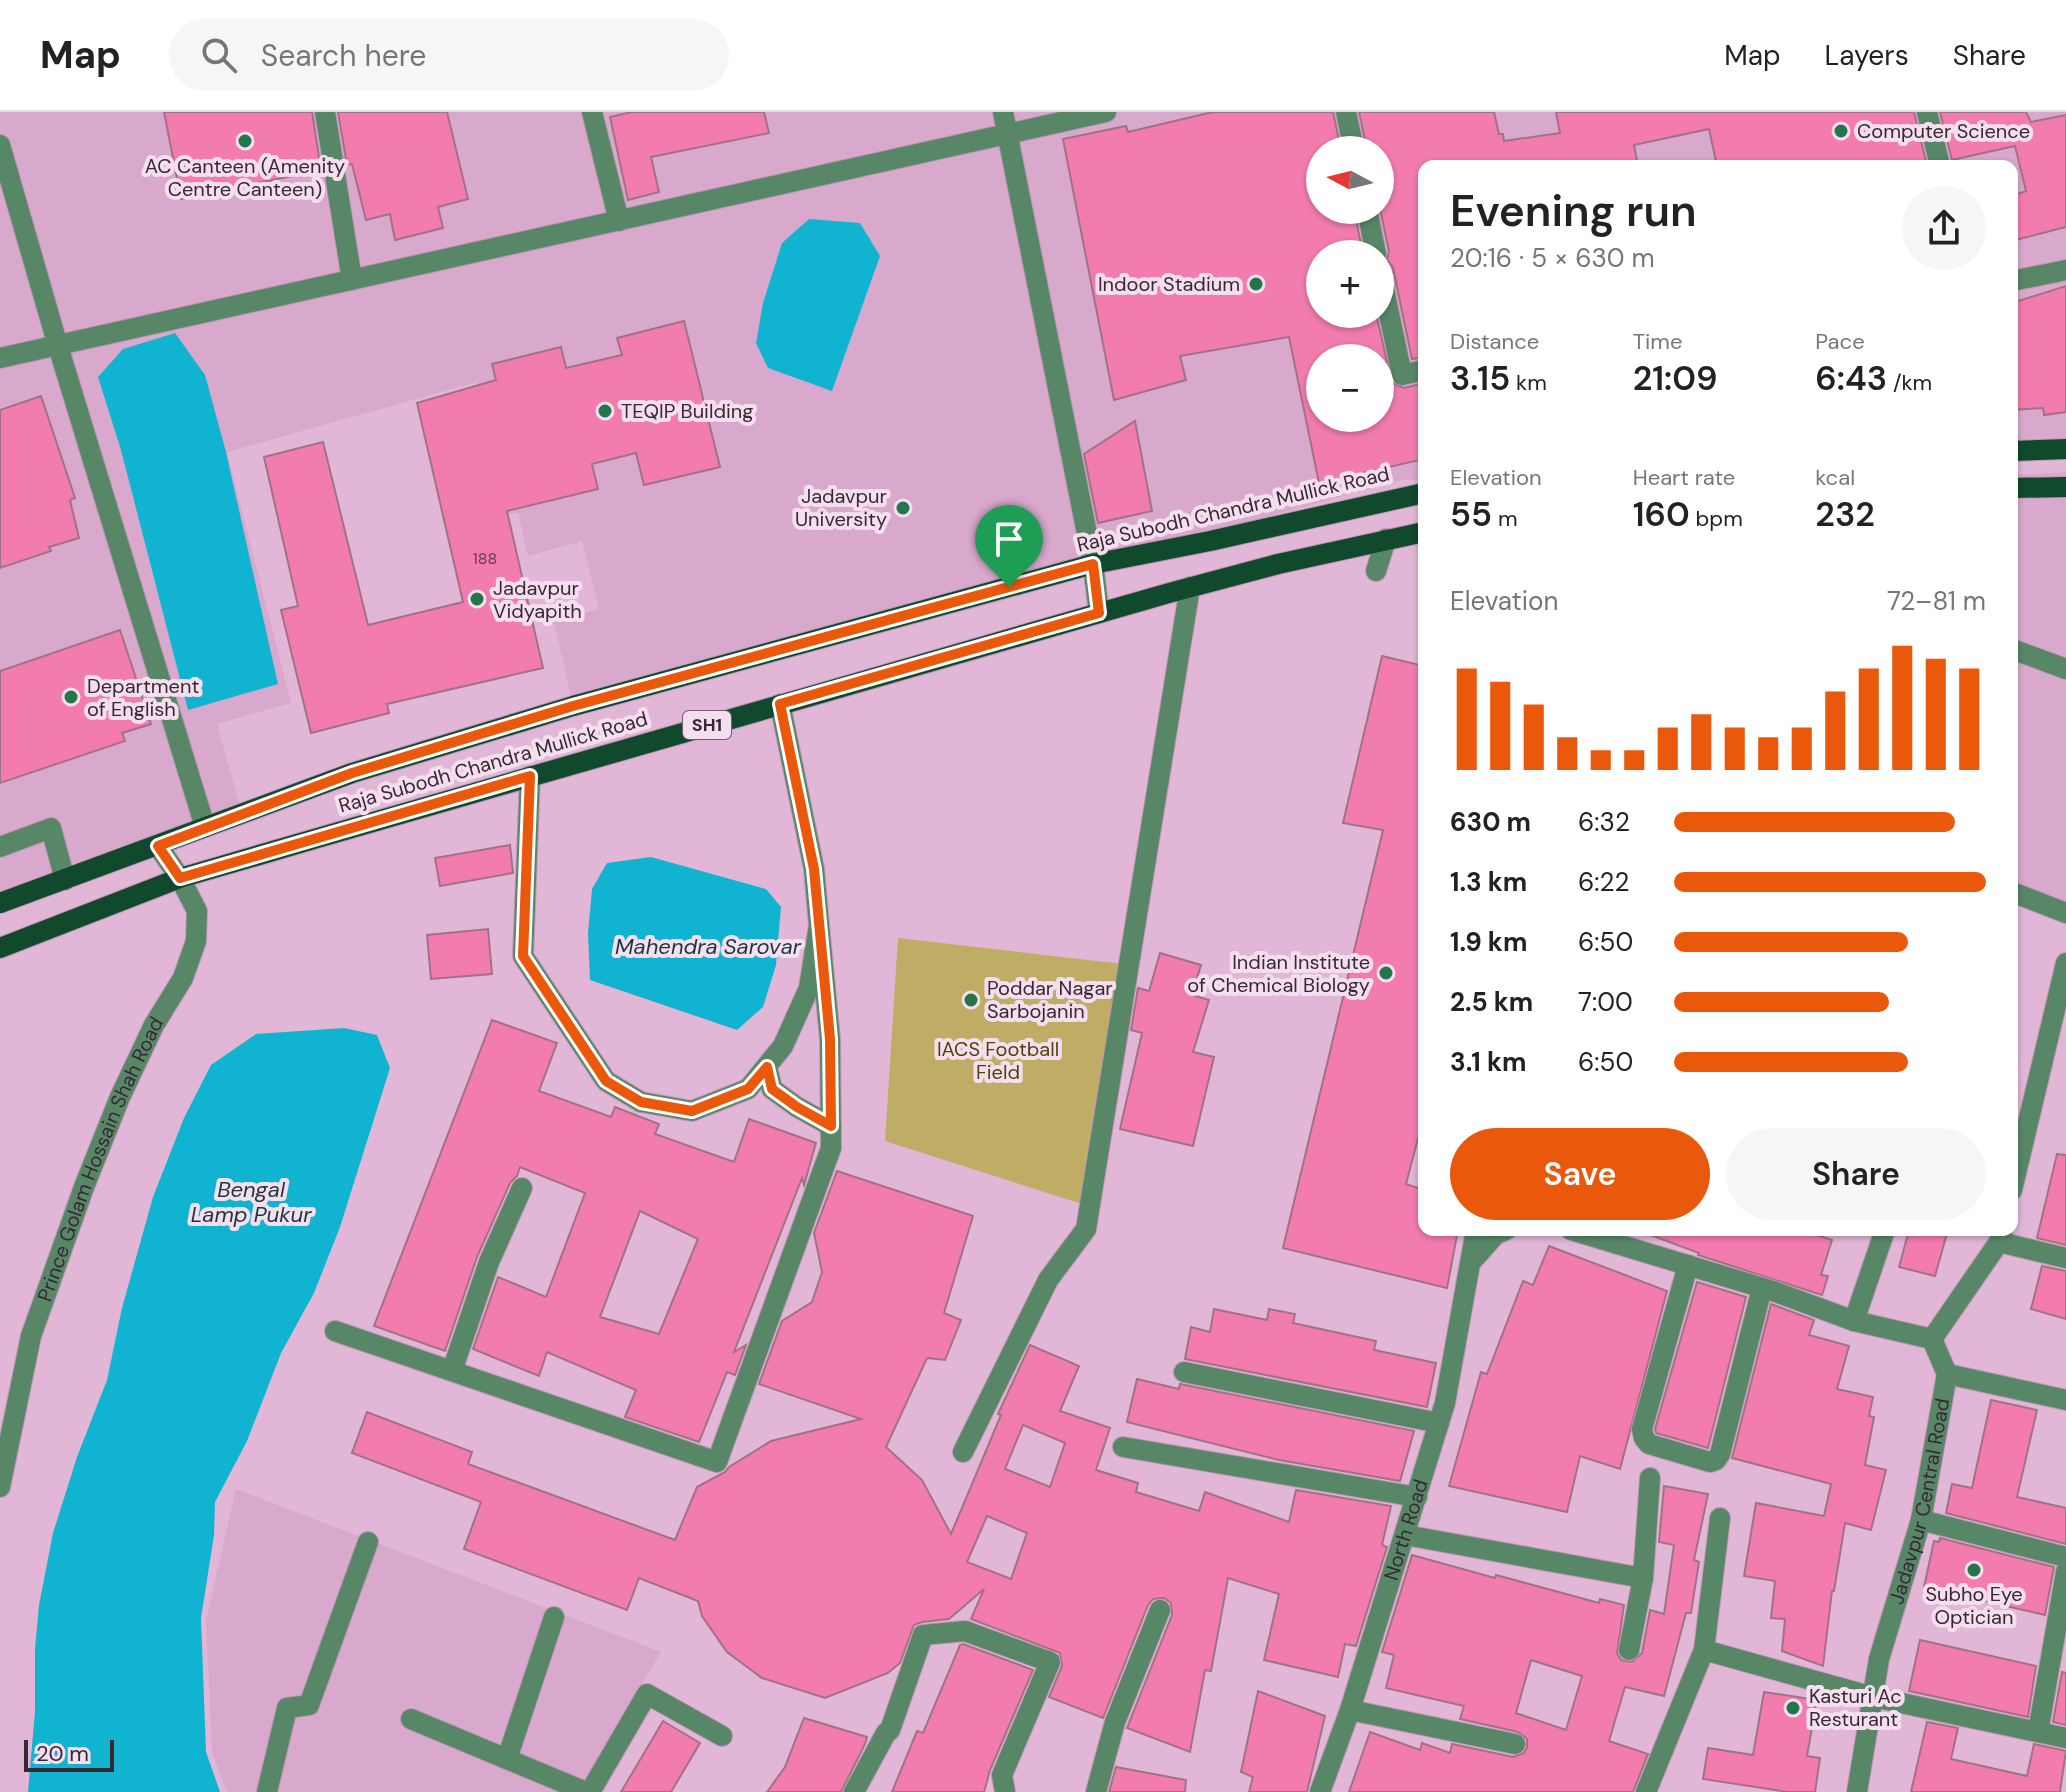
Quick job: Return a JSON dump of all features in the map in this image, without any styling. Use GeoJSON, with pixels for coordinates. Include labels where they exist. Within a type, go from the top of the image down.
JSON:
{"type":"FeatureCollection","features":[{"type":"Feature","properties":{"kind":"main road"},"geometry":{"type":"LineString","coordinates":[[2018,451],[2066,449]]}},
{"type":"Feature","properties":{"kind":"main road"},"geometry":{"type":"LineString","coordinates":[[2018,488],[2066,487]]}},
{"type":"Feature","properties":{"kind":"main road","name":"Raja Subodh Chandra Mullick Road"},"geometry":{"type":"LineString","coordinates":[[0,903],[352,773],[561,710],[1093,564],[1418,494]]}},
{"type":"Feature","properties":{"kind":"main road","name":"Raja Subodh Chandra Mullick Road"},"geometry":{"type":"LineString","coordinates":[[0,948],[180,878],[1190,587],[1418,533]]}},
{"type":"Feature","properties":{"kind":"street"},"geometry":{"type":"LineString","coordinates":[[325,112],[352,280]]}},
{"type":"Feature","properties":{"kind":"street"},"geometry":{"type":"LineString","coordinates":[[592,112],[619,221]]}},
{"type":"Feature","properties":{"kind":"street"},"geometry":{"type":"LineString","coordinates":[[1003,112],[1093,564],[1099,613]]}},
{"type":"Feature","properties":{"kind":"street"},"geometry":{"type":"LineString","coordinates":[[0,358],[1106,112]]}},
{"type":"Feature","properties":{"kind":"street"},"geometry":{"type":"LineString","coordinates":[[1346,112],[1351,136]]}},
{"type":"Feature","properties":{"kind":"street"},"geometry":{"type":"LineString","coordinates":[[1927,112],[1939,160]]}},
{"type":"Feature","properties":{"kind":"street"},"geometry":{"type":"LineString","coordinates":[[0,145],[205,827]]}},
{"type":"Feature","properties":{"kind":"street"},"geometry":{"type":"LineString","coordinates":[[2018,280],[2066,270]]}},
{"type":"Feature","properties":{"kind":"street"},"geometry":{"type":"LineString","coordinates":[[1392,328],[1402,375],[1418,371]]}},
{"type":"Feature","properties":{"kind":"street"},"geometry":{"type":"LineString","coordinates":[[1376,571],[1386,539]]}},
{"type":"Feature","properties":{"kind":"street"},"geometry":{"type":"LineString","coordinates":[[963,1452],[1048,1280],[1086,1229],[1190,587]]}},
{"type":"Feature","properties":{"kind":"street"},"geometry":{"type":"LineString","coordinates":[[2018,651],[2066,669]]}},
{"type":"Feature","properties":{"kind":"street"},"geometry":{"type":"LineString","coordinates":[[335,1331],[717,1462],[831,1148],[830,1039],[814,869],[780,704]]}},
{"type":"Feature","properties":{"kind":"street"},"geometry":{"type":"LineString","coordinates":[[530,776],[523,956],[606,1081],[641,1102],[692,1111],[748,1089],[783,1046],[809,988],[819,925]]}},
{"type":"Feature","properties":{"kind":"street"},"geometry":{"type":"LineString","coordinates":[[0,847],[51,828],[65,880]]}},
{"type":"Feature","properties":{"kind":"street","name":"Prince Golam Hossain Shah Road"},"geometry":{"type":"LineString","coordinates":[[0,1487],[31,1336],[84,1187],[120,1097],[154,1025],[183,978],[196,941],[197,911],[180,878],[158,846]]}},
{"type":"Feature","properties":{"kind":"street"},"geometry":{"type":"LineString","coordinates":[[2018,894],[2066,913]]}},
{"type":"Feature","properties":{"kind":"street"},"geometry":{"type":"LineString","coordinates":[[2018,1166],[2066,963]]}},
{"type":"Feature","properties":{"kind":"street"},"geometry":{"type":"LineString","coordinates":[[767,1067],[772,1089],[831,1126]]}},
{"type":"Feature","properties":{"kind":"street"},"geometry":{"type":"LineString","coordinates":[[452,1371],[489,1262],[522,1188]]}},
{"type":"Feature","properties":{"kind":"street","name":"North Road"},"geometry":{"type":"LineString","coordinates":[[1320,1792],[1350,1710],[1445,1403],[1475,1236]]}},
{"type":"Feature","properties":{"kind":"street"},"geometry":{"type":"LineString","coordinates":[[1470,1262],[1494,1236]]}},
{"type":"Feature","properties":{"kind":"street"},"geometry":{"type":"LineString","coordinates":[[1591,1236],[1762,1288],[1854,1321],[1932,1339],[2000,1236],[2066,1258]]}},
{"type":"Feature","properties":{"kind":"street"},"geometry":{"type":"LineString","coordinates":[[1854,1321],[1883,1236]]}},
{"type":"Feature","properties":{"kind":"street"},"geometry":{"type":"LineString","coordinates":[[1688,1265],[1642,1429],[1649,1444],[1710,1462],[1716,1460],[1762,1288]]}},
{"type":"Feature","properties":{"kind":"street","name":"Jadavpur Central Road"},"geometry":{"type":"LineString","coordinates":[[1857,1792],[1879,1659],[1921,1520],[1947,1374],[1932,1339]]}},
{"type":"Feature","properties":{"kind":"street"},"geometry":{"type":"LineString","coordinates":[[1184,1372],[1439,1423]]}},
{"type":"Feature","properties":{"kind":"street"},"geometry":{"type":"LineString","coordinates":[[1947,1374],[2066,1400]]}},
{"type":"Feature","properties":{"kind":"street"},"geometry":{"type":"LineString","coordinates":[[1123,1447],[1417,1497]]}},
{"type":"Feature","properties":{"kind":"street"},"geometry":{"type":"LineString","coordinates":[[1629,1650],[1643,1578],[1650,1478]]}},
{"type":"Feature","properties":{"kind":"street"},"geometry":{"type":"LineString","coordinates":[[1646,1792],[1704,1650],[1720,1518]]}},
{"type":"Feature","properties":{"kind":"street"},"geometry":{"type":"LineString","coordinates":[[1921,1520],[2066,1557]]}},
{"type":"Feature","properties":{"kind":"street"},"geometry":{"type":"LineString","coordinates":[[1405,1535],[1643,1578]]}},
{"type":"Feature","properties":{"kind":"street"},"geometry":{"type":"LineString","coordinates":[[267,1792],[287,1708],[309,1705],[368,1542]]}},
{"type":"Feature","properties":{"kind":"street"},"geometry":{"type":"LineString","coordinates":[[2038,1732],[2066,1572]]}},
{"type":"Feature","properties":{"kind":"street"},"geometry":{"type":"LineString","coordinates":[[1096,1792],[1115,1722],[1160,1610]]}},
{"type":"Feature","properties":{"kind":"street"},"geometry":{"type":"LineString","coordinates":[[507,1759],[554,1617]]}},
{"type":"Feature","properties":{"kind":"street"},"geometry":{"type":"LineString","coordinates":[[854,1792],[890,1730],[923,1635],[965,1631],[1050,1662],[1002,1775],[1005,1792]]}},
{"type":"Feature","properties":{"kind":"street"},"geometry":{"type":"LineString","coordinates":[[1704,1650],[1873,1697],[2066,1738]]}},
{"type":"Feature","properties":{"kind":"street"},"geometry":{"type":"LineString","coordinates":[[411,1719],[588,1792],[647,1694],[722,1736]]}},
{"type":"Feature","properties":{"kind":"street"},"geometry":{"type":"LineString","coordinates":[[1350,1710],[1515,1744]]}},
{"type":"Feature","properties":{"kind":"shaded area","name":"Jadavpur University"},"geometry":{"type":"Polygon","coordinates":[[[0,112],[2066,112],[2066,450],[2018,453],[2018,160],[1418,160],[1418,480],[1406,479],[573,706],[554,621],[599,609],[582,541],[528,556],[518,513],[508,514],[477,382],[227,452],[291,703],[217,724],[242,813],[0,903],[0,112]]]}},
{"type":"Feature","properties":{"kind":"shaded area"},"geometry":{"type":"Polygon","coordinates":[[[2066,472],[2066,905],[2018,886],[2018,475],[2066,472]]]}},
{"type":"Feature","properties":{"kind":"shaded area"},"geometry":{"type":"Polygon","coordinates":[[[236,1489],[661,1652],[577,1792],[227,1792],[212,1752],[206,1621],[236,1489]]]}},
{"type":"Feature","properties":{"kind":"green space","name":"IACS Football Field"},"geometry":{"type":"Polygon","coordinates":[[[898,938],[1123,964],[1082,1204],[885,1141],[898,938]]]}},
{"type":"Feature","properties":{"kind":"water"},"geometry":{"type":"Polygon","coordinates":[[[809,219],[860,223],[880,256],[832,391],[768,368],[756,343],[763,303],[782,243],[809,219]]]}},
{"type":"Feature","properties":{"kind":"water"},"geometry":{"type":"Polygon","coordinates":[[[175,333],[205,375],[226,452],[278,684],[188,710],[121,450],[98,377],[123,349],[175,333]]]}},
{"type":"Feature","properties":{"kind":"water","name":"Mahendra Sarovar"},"geometry":{"type":"Polygon","coordinates":[[[651,857],[766,889],[781,907],[776,965],[763,1007],[737,1030],[590,980],[588,933],[592,889],[607,863],[651,857]]]}},
{"type":"Feature","properties":{"kind":"water","name":"Bengal Lamp Pukur"},"geometry":{"type":"Polygon","coordinates":[[[344,1028],[377,1035],[390,1068],[340,1227],[314,1293],[281,1353],[247,1441],[215,1502],[214,1535],[201,1618],[206,1752],[220,1792],[28,1792],[39,1605],[53,1533],[77,1457],[107,1380],[122,1308],[153,1197],[184,1118],[211,1065],[256,1034],[344,1028]]]}},
{"type":"Feature","properties":{"kind":"building","name":"AC Canteen (Amenity Centre Canteen)"},"geometry":{"type":"Polygon","coordinates":[[[164,112],[312,112],[321,170],[181,199],[164,112]]]}},
{"type":"Feature","properties":{"kind":"building"},"geometry":{"type":"Polygon","coordinates":[[[338,112],[447,112],[468,199],[438,207],[443,228],[395,240],[390,214],[366,220],[352,164],[347,165],[338,112]]]}},
{"type":"Feature","properties":{"kind":"building"},"geometry":{"type":"Polygon","coordinates":[[[632,112],[764,112],[769,133],[651,157],[659,192],[628,200],[610,117],[632,112]]]}},
{"type":"Feature","properties":{"kind":"building","name":"Indoor Stadium"},"geometry":{"type":"Polygon","coordinates":[[[1213,112],[1333,112],[1338,136],[1306,136],[1306,224],[1357,224],[1360,240],[1306,240],[1306,328],[1379,328],[1383,344],[1306,344],[1306,420],[1289,337],[1180,356],[1186,380],[1114,400],[1063,139],[1126,126],[1128,132],[1213,112]]]}},
{"type":"Feature","properties":{"kind":"building"},"geometry":{"type":"Polygon","coordinates":[[[1359,112],[1494,112],[1499,134],[1503,134],[1504,141],[1560,133],[1556,112],[1914,112],[1926,160],[1716,160],[1709,129],[1634,145],[1637,160],[1418,160],[1418,358],[1412,359],[1394,273],[1394,240],[1387,240],[1383,224],[1394,224],[1394,136],[1364,136],[1359,112]]]}},
{"type":"Feature","properties":{"kind":"building"},"geometry":{"type":"Polygon","coordinates":[[[1940,112],[2026,112],[2031,122],[2066,115],[2066,227],[2018,239],[2018,194],[2026,191],[2015,146],[1952,160],[1940,112]]]}},
{"type":"Feature","properties":{"kind":"building"},"geometry":{"type":"Polygon","coordinates":[[[2066,286],[2066,412],[2044,415],[2043,408],[2018,410],[2018,301],[2066,286]]]}},
{"type":"Feature","properties":{"kind":"building"},"geometry":{"type":"Polygon","coordinates":[[[684,321],[720,467],[644,485],[636,453],[592,464],[598,489],[507,511],[543,668],[387,704],[389,713],[311,733],[281,610],[298,606],[264,457],[323,442],[368,625],[463,602],[417,403],[496,380],[492,364],[561,347],[566,368],[622,355],[617,338],[684,321]]]}},
{"type":"Feature","properties":{"kind":"building","name":"Indoor Stadium"},"geometry":{"type":"Polygon","coordinates":[[[1394,384],[1404,388],[1418,384],[1418,460],[1319,483],[1309,432],[1394,432],[1394,384]]]}},
{"type":"Feature","properties":{"kind":"building"},"geometry":{"type":"Polygon","coordinates":[[[41,396],[75,498],[70,500],[79,538],[0,568],[0,410],[41,396]]]}},
{"type":"Feature","properties":{"kind":"building"},"geometry":{"type":"Polygon","coordinates":[[[1135,421],[1152,511],[1098,523],[1084,454],[1135,421]]]}},
{"type":"Feature","properties":{"kind":"building","name":"Department of English"},"geometry":{"type":"Polygon","coordinates":[[[120,630],[151,724],[122,733],[125,741],[0,783],[0,671],[120,630]]]}},
{"type":"Feature","properties":{"kind":"building","name":"Indian Institute of Chemical Biology"},"geometry":{"type":"Polygon","coordinates":[[[1382,656],[1418,665],[1418,1138],[1406,1184],[1418,1188],[1418,1236],[1457,1236],[1447,1288],[1283,1248],[1383,830],[1343,823],[1382,656]]]}},
{"type":"Feature","properties":{"kind":"building"},"geometry":{"type":"Polygon","coordinates":[[[510,845],[513,873],[440,886],[435,858],[510,845]]]}},
{"type":"Feature","properties":{"kind":"building"},"geometry":{"type":"Polygon","coordinates":[[[488,929],[492,974],[431,979],[427,935],[488,929]]]}},
{"type":"Feature","properties":{"kind":"building"},"geometry":{"type":"Polygon","coordinates":[[[1160,953],[1201,965],[1192,995],[1209,1000],[1193,1052],[1214,1057],[1193,1146],[1120,1129],[1142,1033],[1131,1030],[1138,988],[1149,991],[1160,953]]]}},
{"type":"Feature","properties":{"kind":"building"},"geometry":{"type":"Polygon","coordinates":[[[492,1020],[557,1043],[539,1091],[611,1117],[615,1107],[659,1124],[655,1134],[734,1162],[749,1119],[816,1143],[804,1185],[802,1178],[734,1352],[746,1345],[735,1375],[727,1372],[699,1442],[625,1417],[636,1390],[547,1352],[539,1376],[473,1349],[498,1277],[546,1297],[585,1193],[520,1167],[477,1257],[445,1351],[374,1326],[492,1020]],[[640,1211],[600,1317],[659,1334],[698,1239],[640,1211]]]}},
{"type":"Feature","properties":{"kind":"building"},"geometry":{"type":"Polygon","coordinates":[[[2057,1154],[2066,1155],[2066,1245],[2037,1238],[2057,1154]]]}},
{"type":"Feature","properties":{"kind":"building"},"geometry":{"type":"Polygon","coordinates":[[[837,1171],[973,1216],[944,1313],[961,1320],[945,1360],[927,1358],[886,1447],[922,1480],[951,1534],[1001,1415],[998,1414],[1030,1345],[1079,1366],[1060,1411],[1110,1428],[1096,1470],[1138,1483],[1136,1492],[1199,1511],[1205,1492],[1289,1522],[1296,1490],[1391,1506],[1382,1545],[1387,1547],[1356,1646],[1345,1644],[1338,1677],[1264,1660],[1279,1594],[1228,1578],[1211,1671],[1205,1670],[1190,1752],[1127,1728],[1172,1615],[1171,1603],[1164,1598],[1153,1599],[1148,1605],[1103,1718],[1049,1697],[1062,1666],[1060,1653],[971,1619],[984,1589],[949,1619],[914,1625],[900,1663],[888,1673],[825,1698],[762,1678],[727,1652],[702,1616],[698,1601],[639,1578],[627,1610],[464,1549],[481,1502],[352,1453],[367,1412],[472,1452],[468,1464],[675,1540],[697,1487],[771,1441],[861,1419],[759,1384],[782,1321],[812,1302],[822,1272],[814,1233],[837,1171]],[[1023,1425],[1005,1469],[1050,1487],[1065,1443],[1023,1425]],[[987,1516],[967,1562],[1011,1579],[1027,1533],[987,1516]]]}},
{"type":"Feature","properties":{"kind":"building"},"geometry":{"type":"Polygon","coordinates":[[[1653,1236],[1820,1236],[1832,1240],[1821,1275],[1828,1276],[1822,1295],[1653,1236]]]}},
{"type":"Feature","properties":{"kind":"building"},"geometry":{"type":"Polygon","coordinates":[[[1907,1236],[1946,1236],[1935,1276],[1899,1267],[1907,1236]]]}},
{"type":"Feature","properties":{"kind":"building"},"geometry":{"type":"Polygon","coordinates":[[[1549,1246],[1667,1291],[1620,1469],[1580,1456],[1567,1512],[1449,1486],[1481,1372],[1487,1374],[1523,1281],[1533,1285],[1549,1246]]]}},
{"type":"Feature","properties":{"kind":"building"},"geometry":{"type":"Polygon","coordinates":[[[2042,1266],[2066,1271],[2066,1319],[2031,1309],[2042,1266]]]}},
{"type":"Feature","properties":{"kind":"building"},"geometry":{"type":"Polygon","coordinates":[[[1697,1282],[1746,1297],[1708,1448],[1656,1433],[1655,1429],[1697,1282]]]}},
{"type":"Feature","properties":{"kind":"building"},"geometry":{"type":"Polygon","coordinates":[[[1771,1304],[1814,1320],[1809,1335],[1849,1346],[1837,1389],[1873,1397],[1869,1416],[1874,1417],[1865,1465],[1886,1470],[1871,1530],[1845,1523],[1832,1591],[1823,1666],[1782,1651],[1785,1619],[1771,1618],[1775,1581],[1744,1576],[1756,1503],[1824,1516],[1831,1484],[1732,1458],[1771,1304]]]}},
{"type":"Feature","properties":{"kind":"building"},"geometry":{"type":"Polygon","coordinates":[[[1214,1309],[1267,1320],[1269,1309],[1295,1314],[1293,1323],[1376,1341],[1374,1350],[1436,1363],[1427,1407],[1185,1359],[1191,1327],[1210,1332],[1214,1309]]]}},
{"type":"Feature","properties":{"kind":"building"},"geometry":{"type":"Polygon","coordinates":[[[1137,1379],[1179,1389],[1180,1384],[1414,1431],[1400,1481],[1279,1460],[1127,1422],[1137,1379]]]}},
{"type":"Feature","properties":{"kind":"building"},"geometry":{"type":"Polygon","coordinates":[[[1991,1400],[2037,1410],[2017,1497],[2066,1508],[2066,1544],[1946,1513],[1952,1484],[1972,1488],[1991,1400]]]}},
{"type":"Feature","properties":{"kind":"building"},"geometry":{"type":"Polygon","coordinates":[[[1664,1486],[1708,1494],[1694,1560],[1699,1562],[1691,1613],[1686,1613],[1664,1696],[1625,1687],[1609,1741],[1648,1754],[1633,1792],[1349,1792],[1370,1732],[1420,1750],[1422,1743],[1450,1753],[1452,1744],[1513,1757],[1524,1753],[1527,1747],[1527,1739],[1518,1732],[1460,1719],[1464,1706],[1386,1688],[1394,1655],[1382,1652],[1412,1555],[1599,1603],[1600,1599],[1624,1605],[1617,1653],[1621,1660],[1632,1662],[1642,1653],[1650,1610],[1664,1614],[1674,1545],[1659,1542],[1664,1486]],[[1531,1660],[1516,1713],[1566,1730],[1582,1676],[1531,1660]]]}},
{"type":"Feature","properties":{"kind":"building"},"geometry":{"type":"Polygon","coordinates":[[[1940,1538],[2054,1567],[2045,1615],[1924,1587],[1934,1541],[1939,1542],[1940,1538]]]}},
{"type":"Feature","properties":{"kind":"building"},"geometry":{"type":"Polygon","coordinates":[[[1920,1640],[2036,1666],[2028,1717],[1909,1691],[1920,1640]]]}},
{"type":"Feature","properties":{"kind":"building"},"geometry":{"type":"Polygon","coordinates":[[[963,1644],[1033,1670],[990,1770],[984,1792],[892,1792],[917,1731],[923,1733],[963,1644]]]}},
{"type":"Feature","properties":{"kind":"building"},"geometry":{"type":"Polygon","coordinates":[[[2062,1672],[2066,1673],[2066,1725],[2053,1722],[2062,1672]]]}},
{"type":"Feature","properties":{"kind":"building"},"geometry":{"type":"Polygon","coordinates":[[[1258,1691],[1325,1716],[1307,1792],[1249,1792],[1253,1777],[1241,1772],[1258,1691]]]}},
{"type":"Feature","properties":{"kind":"building"},"geometry":{"type":"Polygon","coordinates":[[[1764,1692],[1817,1700],[1807,1756],[1820,1758],[1815,1792],[1788,1792],[1703,1779],[1708,1748],[1753,1755],[1764,1692]]]}},
{"type":"Feature","properties":{"kind":"building"},"geometry":{"type":"Polygon","coordinates":[[[804,1718],[867,1737],[865,1744],[841,1792],[767,1792],[785,1767],[804,1718]]]}},
{"type":"Feature","properties":{"kind":"building"},"geometry":{"type":"Polygon","coordinates":[[[663,1721],[700,1743],[671,1792],[621,1792],[663,1721]]]}},
{"type":"Feature","properties":{"kind":"building"},"geometry":{"type":"Polygon","coordinates":[[[1927,1722],[1958,1728],[1951,1759],[2027,1776],[2034,1744],[2066,1751],[2060,1792],[1911,1792],[1927,1722]]]}},
{"type":"Feature","properties":{"kind":"building"},"geometry":{"type":"Polygon","coordinates":[[[1116,1767],[1186,1780],[1185,1792],[1109,1792],[1116,1767]]]}},
{"type":"Feature","properties":{"kind":"place","name":"Computer Science"},"geometry":{"type":"Point","coordinates":[1841,131]}},
{"type":"Feature","properties":{"kind":"place","name":"AC Canteen (Amenity Centre Canteen)"},"geometry":{"type":"Point","coordinates":[245,141]}},
{"type":"Feature","properties":{"kind":"place","name":"Indoor Stadium"},"geometry":{"type":"Point","coordinates":[1256,284]}},
{"type":"Feature","properties":{"kind":"place","name":"TEQIP Building"},"geometry":{"type":"Point","coordinates":[605,411]}},
{"type":"Feature","properties":{"kind":"place","name":"Jadavpur University"},"geometry":{"type":"Point","coordinates":[903,508]}},
{"type":"Feature","properties":{"kind":"place","name":"Jadavpur Vidyapith"},"geometry":{"type":"Point","coordinates":[477,599]}},
{"type":"Feature","properties":{"kind":"place","name":"Department of English"},"geometry":{"type":"Point","coordinates":[71,697]}},
{"type":"Feature","properties":{"kind":"place","name":"Indian Institute of Chemical Biology"},"geometry":{"type":"Point","coordinates":[1386,973]}},
{"type":"Feature","properties":{"kind":"place","name":"Poddar Nagar Sarbojanin"},"geometry":{"type":"Point","coordinates":[971,1000]}},
{"type":"Feature","properties":{"kind":"place","name":"Subho Eye Optician"},"geometry":{"type":"Point","coordinates":[1974,1570]}},
{"type":"Feature","properties":{"kind":"place","name":"Kasturi Ac Resturant"},"geometry":{"type":"Point","coordinates":[1793,1708]}},
{"type":"Feature","properties":{"kind":"route"},"geometry":{"type":"LineString","coordinates":[[1093,564],[1099,613],[780,704],[814,869],[830,1039],[831,1126],[772,1089],[767,1067],[748,1089],[692,1111],[641,1102],[606,1081],[523,956],[530,776],[180,878],[158,846],[352,773],[573,706],[1009,587],[1093,564]]}}]}
